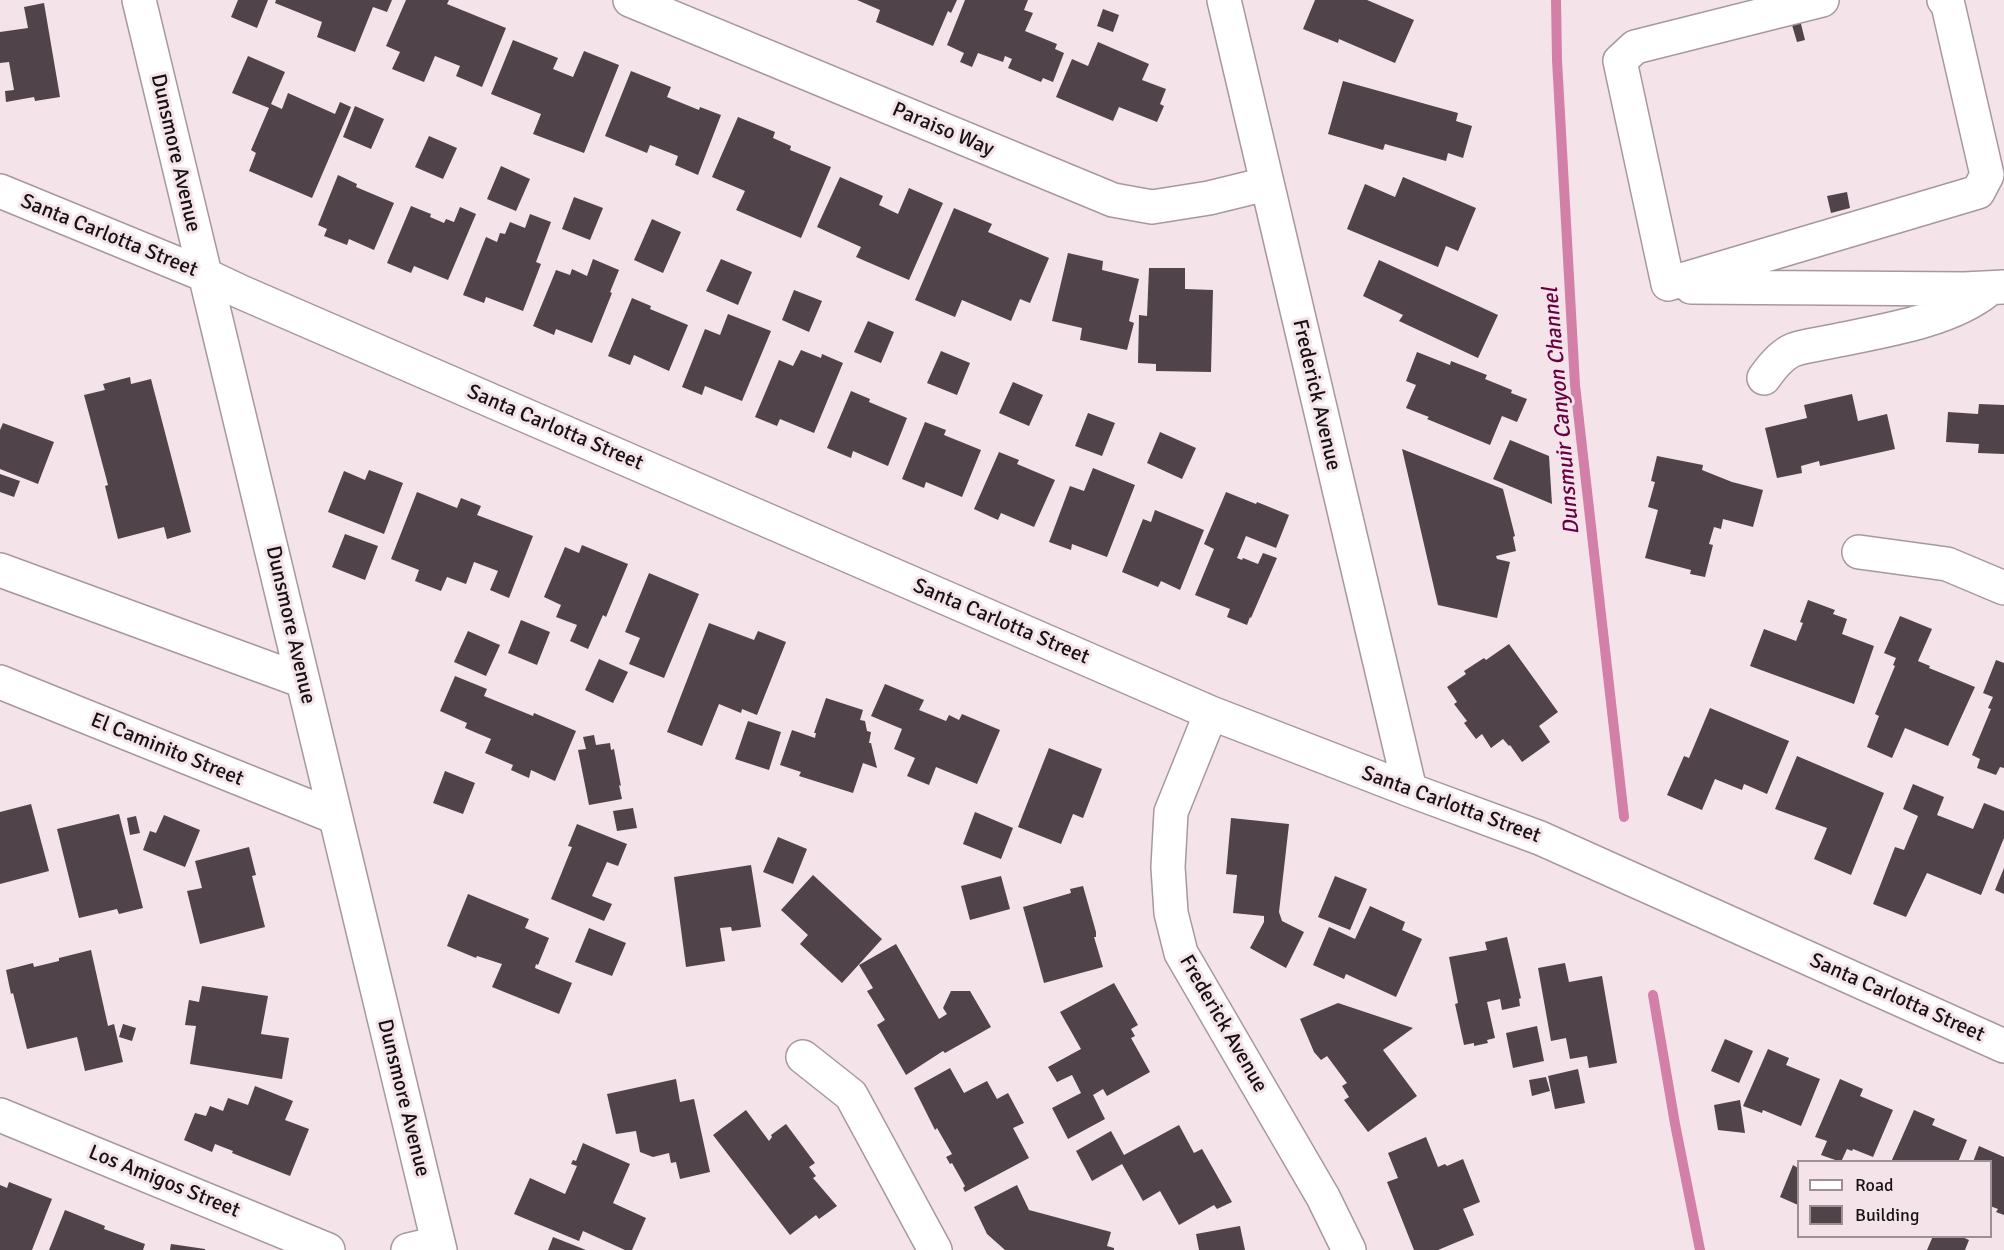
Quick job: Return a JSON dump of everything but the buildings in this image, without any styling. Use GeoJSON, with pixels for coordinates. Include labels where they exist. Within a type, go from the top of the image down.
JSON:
{"type":"FeatureCollection","features":[{"type":"Feature","properties":{"kind":"street","name":"Dunsmore Avenue"},"geometry":{"type":"LineString","coordinates":[[139,0],[336,817],[429,1248]]}},
{"type":"Feature","properties":{"kind":"street","name":"Paraiso Way"},"geometry":{"type":"LineString","coordinates":[[630,0],[1113,200],[1152,207],[1209,198],[1266,184]]}},
{"type":"Feature","properties":{"kind":"street","name":"Frederick Avenue"},"geometry":{"type":"LineString","coordinates":[[1224,0],[1410,790]]}},
{"type":"Feature","properties":{"kind":"street"},"geometry":{"type":"LineString","coordinates":[[1668,284],[1620,61],[1635,48],[1822,0]]}},
{"type":"Feature","properties":{"kind":"street"},"geometry":{"type":"LineString","coordinates":[[1668,284],[1978,192],[1987,175],[1948,5],[1944,0]]}},
{"type":"Feature","properties":{"kind":"street","name":"Santa Carlotta Street"},"geometry":{"type":"LineString","coordinates":[[0,191],[205,275],[1211,713],[1540,838],[2004,1046]]}},
{"type":"Feature","properties":{"kind":"street"},"geometry":{"type":"LineString","coordinates":[[1668,284],[1706,288],[1998,287]]}},
{"type":"Feature","properties":{"kind":"street"},"geometry":{"type":"LineString","coordinates":[[1764,378],[1773,365],[1792,350],[1881,331],[1945,314],[1998,287]]}},
{"type":"Feature","properties":{"kind":"street"},"geometry":{"type":"LineString","coordinates":[[1859,552],[1947,564],[2004,588]]}},
{"type":"Feature","properties":{"kind":"street"},"geometry":{"type":"LineString","coordinates":[[0,570],[303,681]]}},
{"type":"Feature","properties":{"kind":"street","name":"El Caminito Street"},"geometry":{"type":"LineString","coordinates":[[0,681],[336,817]]}},
{"type":"Feature","properties":{"kind":"street","name":"Frederick Avenue"},"geometry":{"type":"LineString","coordinates":[[1211,713],[1172,812],[1168,867],[1172,913],[1181,953],[1323,1197],[1349,1250]]}},
{"type":"Feature","properties":{"kind":"street"},"geometry":{"type":"LineString","coordinates":[[803,1058],[851,1095],[935,1250]]}},
{"type":"Feature","properties":{"kind":"street","name":"Los Amigos Street"},"geometry":{"type":"LineString","coordinates":[[0,1115],[328,1250]]}},
{"type":"Feature","properties":{"kind":"waterway","name":"Dunsmuir Canyon Channel"},"geometry":{"type":"LineString","coordinates":[[1556,0],[1557,60],[1575,385],[1624,817]]}},
{"type":"Feature","properties":{"kind":"waterway","name":"Dunsmuir Canyon Channel"},"geometry":{"type":"LineString","coordinates":[[1653,995],[1700,1250]]}}]}
